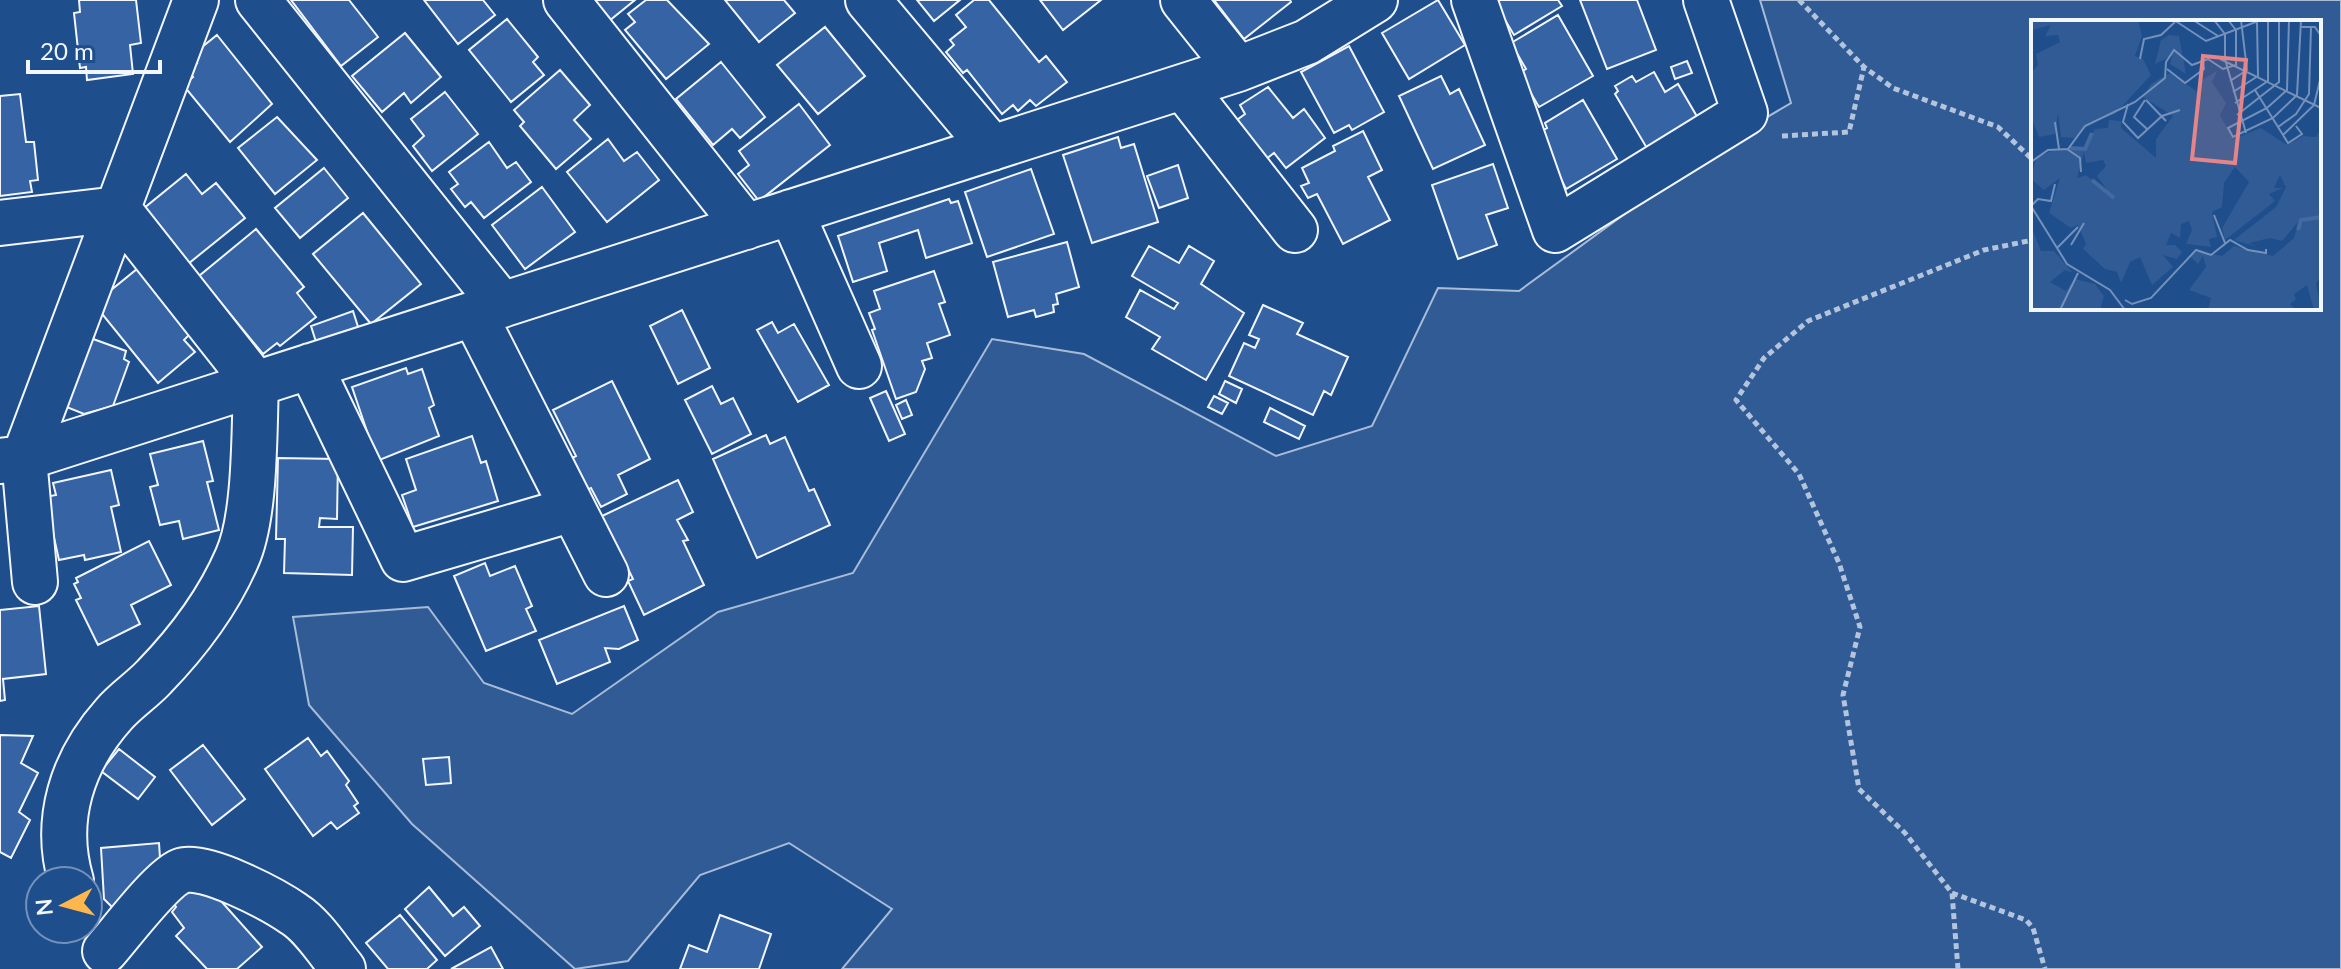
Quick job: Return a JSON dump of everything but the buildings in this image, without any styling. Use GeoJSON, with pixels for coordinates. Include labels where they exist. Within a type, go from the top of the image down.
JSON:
{"type":"FeatureCollection","features":[{"type":"Feature","properties":{"kind":"street"},"geometry":{"type":"LineString","coordinates":[[35,582],[12,459],[118,209],[196,0]]}},
{"type":"Feature","properties":{"kind":"street"},"geometry":{"type":"LineString","coordinates":[[258,0],[488,309],[573,509],[606,574]]}},
{"type":"Feature","properties":{"kind":"street"},"geometry":{"type":"LineString","coordinates":[[566,0],[746,227]]}},
{"type":"Feature","properties":{"kind":"street"},"geometry":{"type":"LineString","coordinates":[[868,0],[992,148]]}},
{"type":"Feature","properties":{"kind":"street"},"geometry":{"type":"LineString","coordinates":[[1183,0],[1238,69]]}},
{"type":"Feature","properties":{"kind":"street"},"geometry":{"type":"LineString","coordinates":[[12,459],[256,384],[1238,69],[1307,42],[1375,0]]}},
{"type":"Feature","properties":{"kind":"street"},"geometry":{"type":"LineString","coordinates":[[1474,0],[1555,230],[1745,113],[1706,0]]}},
{"type":"Feature","properties":{"kind":"street"},"geometry":{"type":"LineString","coordinates":[[1183,87],[1295,230]]}},
{"type":"Feature","properties":{"kind":"street"},"geometry":{"type":"LineString","coordinates":[[0,223],[118,209]]}},
{"type":"Feature","properties":{"kind":"street"},"geometry":{"type":"LineString","coordinates":[[66,865],[62,819],[75,772],[113,715],[153,678],[194,632],[238,556],[252,481],[256,384],[118,209]]}},
{"type":"Feature","properties":{"kind":"street"},"geometry":{"type":"LineString","coordinates":[[791,212],[859,366]]}},
{"type":"Feature","properties":{"kind":"street"},"geometry":{"type":"LineString","coordinates":[[310,366],[403,559],[573,509]]}},
{"type":"Feature","properties":{"kind":"street"},"geometry":{"type":"LineString","coordinates":[[104,947],[167,880],[182,870],[196,869],[215,874],[296,915],[343,969]]}},
{"type":"Feature","properties":{"kind":"path"},"geometry":{"type":"LineString","coordinates":[[1799,0],[1864,67],[1893,88],[1998,127],[2031,158]]}},
{"type":"Feature","properties":{"kind":"path"},"geometry":{"type":"LineString","coordinates":[[1783,136],[1849,132],[1864,67]]}},
{"type":"Feature","properties":{"kind":"path"},"geometry":{"type":"LineString","coordinates":[[2031,240],[1984,250],[1808,321],[1764,358],[1736,400],[1799,474],[1839,563],[1860,627],[1843,695],[1859,789],[1905,833],[1952,893],[2026,920],[2033,928],[2045,969]]}},
{"type":"Feature","properties":{"kind":"path"},"geometry":{"type":"LineString","coordinates":[[1952,893],[1958,969]]}},
{"type":"Feature","properties":{"kind":"shaded area"},"geometry":{"type":"Polygon","coordinates":[[[1760,0],[2341,0],[2341,969],[842,969],[892,909],[789,843],[700,875],[628,961],[575,969],[412,824],[309,705],[293,617],[428,607],[484,683],[572,714],[718,612],[853,573],[992,339],[1084,354],[1276,456],[1372,426],[1438,288],[1519,291],[1718,146],[1791,103],[1760,0]]]}}]}
